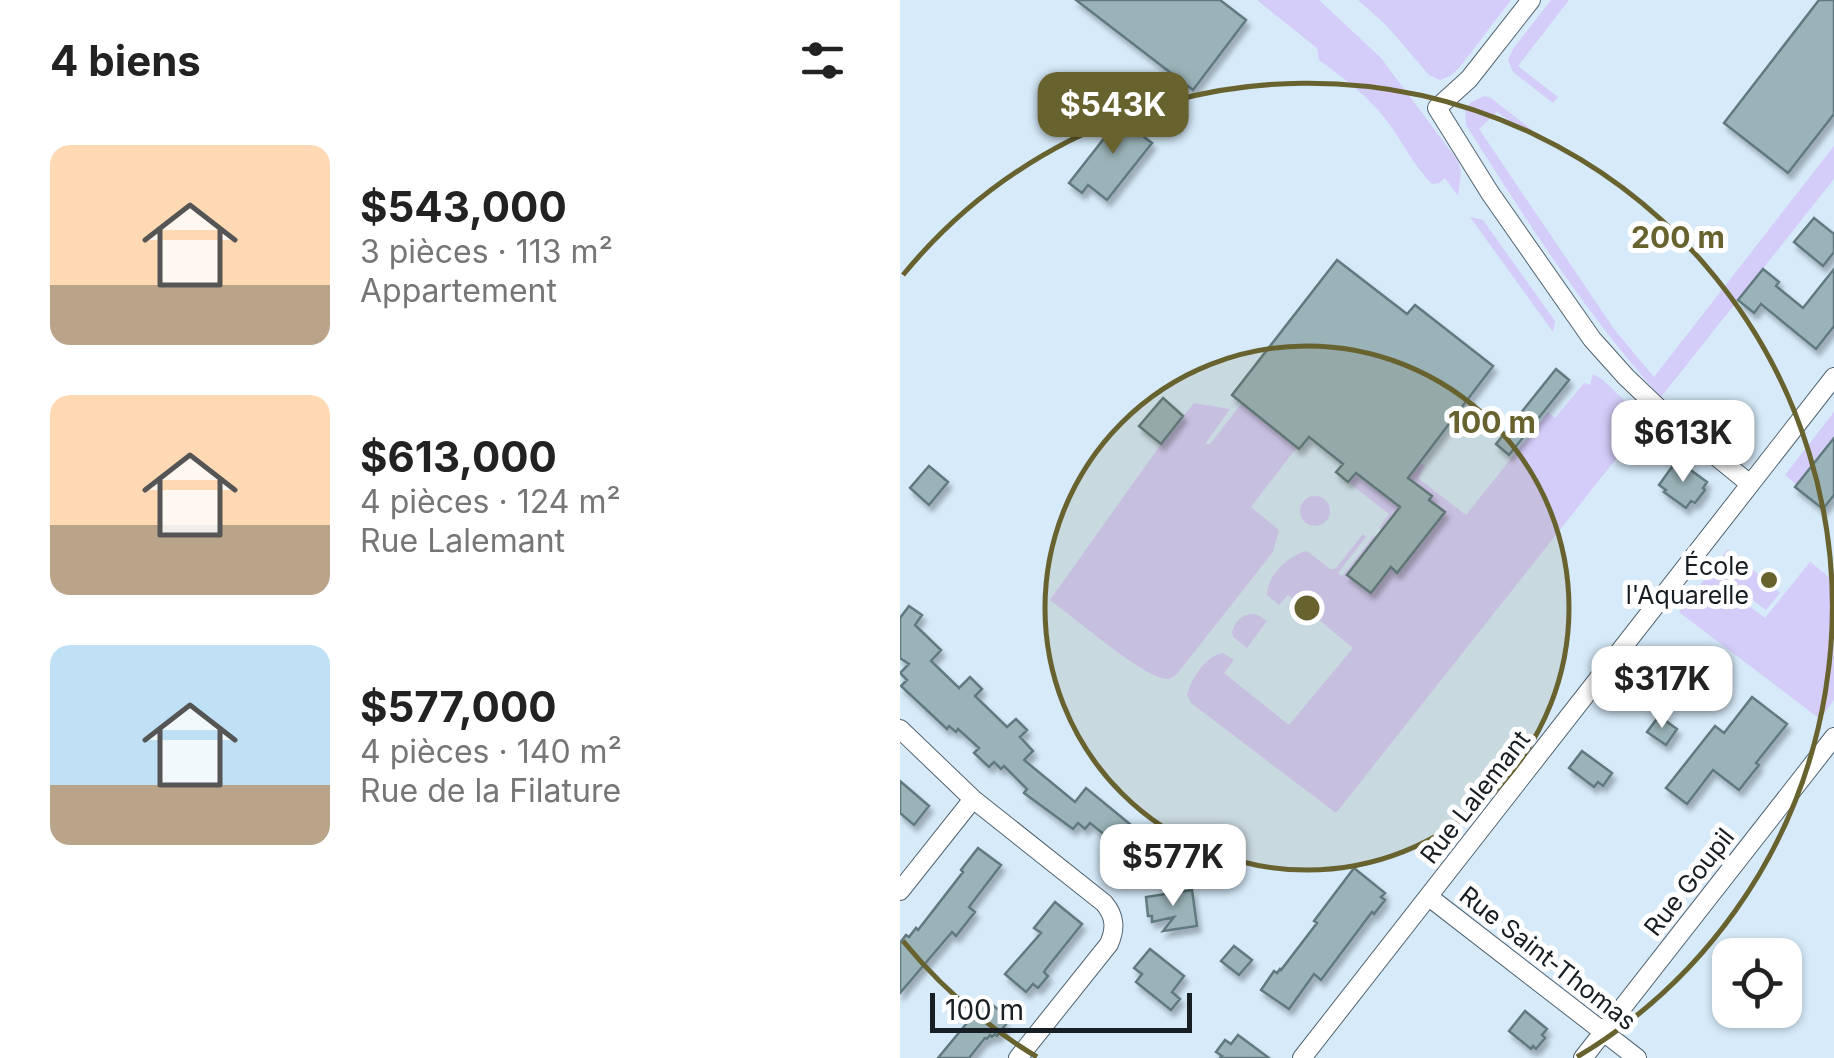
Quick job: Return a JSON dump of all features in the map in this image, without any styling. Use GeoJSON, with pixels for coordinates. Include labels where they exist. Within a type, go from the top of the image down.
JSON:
{"type":"FeatureCollection","features":[{"type":"Feature","properties":{"kind":"street"},"geometry":{"type":"LineString","coordinates":[[1531,0],[1461,88],[1437,108],[1490,193],[1592,339],[1654,405],[1750,484]]}},
{"type":"Feature","properties":{"kind":"street","name":"Rue Lalemant"},"geometry":{"type":"LineString","coordinates":[[1302,1058],[1834,376]]}},
{"type":"Feature","properties":{"kind":"street"},"geometry":{"type":"LineString","coordinates":[[900,729],[972,799],[1104,902],[1114,923],[1109,944],[1018,1058]]}},
{"type":"Feature","properties":{"kind":"street","name":"Rue Goupil"},"geometry":{"type":"LineString","coordinates":[[1583,1058],[1834,737]]}},
{"type":"Feature","properties":{"kind":"street"},"geometry":{"type":"LineString","coordinates":[[900,891],[972,799]]}},
{"type":"Feature","properties":{"kind":"street","name":"Rue Saint-Thomas"},"geometry":{"type":"LineString","coordinates":[[1428,897],[1637,1058]]}},
{"type":"Feature","properties":{"kind":"shaded area"},"geometry":{"type":"Polygon","coordinates":[[[1257,0],[1319,0],[1381,58],[1458,161],[1458,196],[1445,178],[1432,184],[1375,106],[1319,60],[1317,48],[1257,0]]]}},
{"type":"Feature","properties":{"kind":"shaded area"},"geometry":{"type":"Polygon","coordinates":[[[1358,0],[1511,0],[1459,68],[1440,80],[1429,75],[1386,25],[1358,0]]]}},
{"type":"Feature","properties":{"kind":"shaded area"},"geometry":{"type":"Polygon","coordinates":[[[1551,0],[1569,0],[1518,66],[1558,97],[1553,103],[1513,72],[1508,60],[1551,0]]]}},
{"type":"Feature","properties":{"kind":"shaded area"},"geometry":{"type":"Polygon","coordinates":[[[1485,96],[1532,130],[1528,134],[1497,112],[1479,129],[1614,329],[1654,377],[1834,146],[1834,179],[1661,397],[1582,299],[1466,125],[1465,110],[1471,102],[1485,96]]]}},
{"type":"Feature","properties":{"kind":"shaded area"},"geometry":{"type":"Polygon","coordinates":[[[1470,217],[1483,220],[1555,321],[1553,332],[1470,217]]]}},
{"type":"Feature","properties":{"kind":"shaded area"},"geometry":{"type":"Polygon","coordinates":[[[1593,374],[1646,421],[1336,813],[1191,703],[1187,695],[1196,675],[1211,658],[1223,653],[1234,660],[1224,673],[1289,725],[1353,648],[1313,615],[1322,602],[1320,599],[1309,612],[1288,595],[1279,605],[1267,595],[1280,567],[1307,551],[1335,569],[1363,534],[1366,537],[1338,573],[1342,576],[1374,535],[1391,567],[1398,572],[1445,512],[1408,478],[1420,463],[1425,466],[1418,478],[1466,515],[1548,412],[1555,418],[1584,383],[1590,385],[1593,374]]]}},
{"type":"Feature","properties":{"kind":"shaded area"},"geometry":{"type":"Polygon","coordinates":[[[1194,403],[1230,409],[1205,444],[1210,444],[1242,403],[1297,447],[1251,507],[1279,530],[1273,552],[1177,674],[1167,679],[1138,666],[1050,600],[1194,403]]]}},
{"type":"Feature","properties":{"kind":"shaded area"},"geometry":{"type":"Polygon","coordinates":[[[1834,412],[1834,438],[1797,485],[1785,475],[1834,412]]]}},
{"type":"Feature","properties":{"kind":"shaded area"},"geometry":{"type":"Polygon","coordinates":[[[1355,473],[1400,507],[1382,530],[1379,528],[1389,514],[1348,482],[1355,473]]]}},
{"type":"Feature","properties":{"kind":"shaded area"},"geometry":{"type":"Polygon","coordinates":[[[1315,496],[1326,500],[1330,511],[1326,522],[1315,526],[1304,522],[1300,511],[1304,500],[1315,496]]]}},
{"type":"Feature","properties":{"kind":"shaded area"},"geometry":{"type":"Polygon","coordinates":[[[1728,549],[1780,593],[1766,610],[1744,594],[1745,603],[1765,618],[1810,562],[1834,581],[1834,700],[1820,719],[1679,612],[1728,549]]]}},
{"type":"Feature","properties":{"kind":"shaded area"},"geometry":{"type":"Polygon","coordinates":[[[1251,614],[1267,621],[1247,648],[1232,632],[1239,620],[1251,614]]]}},
{"type":"Feature","properties":{"kind":"building"},"geometry":{"type":"Polygon","coordinates":[[[1076,0],[1220,0],[1246,20],[1193,90],[1076,0]]]}},
{"type":"Feature","properties":{"kind":"building"},"geometry":{"type":"Polygon","coordinates":[[[1819,0],[1834,0],[1834,114],[1788,173],[1724,123],[1819,0]]]}},
{"type":"Feature","properties":{"kind":"building"},"geometry":{"type":"Polygon","coordinates":[[[1128,108],[1144,119],[1135,130],[1152,143],[1107,200],[1088,185],[1082,193],[1069,183],[1128,108]]]}},
{"type":"Feature","properties":{"kind":"building"},"geometry":{"type":"Polygon","coordinates":[[[1814,218],[1834,234],[1834,252],[1823,266],[1794,242],[1814,218]]]}},
{"type":"Feature","properties":{"kind":"building"},"geometry":{"type":"Polygon","coordinates":[[[1337,260],[1407,314],[1415,305],[1493,366],[1408,478],[1445,512],[1397,573],[1391,567],[1371,593],[1347,575],[1400,507],[1356,473],[1348,482],[1336,472],[1343,464],[1309,437],[1299,449],[1232,395],[1337,260]]]}},
{"type":"Feature","properties":{"kind":"building"},"geometry":{"type":"Polygon","coordinates":[[[1763,269],[1779,282],[1776,286],[1803,308],[1834,269],[1834,326],[1816,349],[1761,304],[1754,313],[1738,300],[1763,269]]]}},
{"type":"Feature","properties":{"kind":"building"},"geometry":{"type":"Polygon","coordinates":[[[1556,369],[1569,380],[1509,455],[1496,444],[1556,369]]]}},
{"type":"Feature","properties":{"kind":"building"},"geometry":{"type":"Polygon","coordinates":[[[1163,398],[1183,416],[1161,444],[1139,426],[1163,398]]]}},
{"type":"Feature","properties":{"kind":"building"},"geometry":{"type":"Polygon","coordinates":[[[1834,438],[1834,495],[1823,509],[1795,487],[1834,438]]]}},
{"type":"Feature","properties":{"kind":"building"},"geometry":{"type":"Polygon","coordinates":[[[1677,460],[1707,482],[1695,503],[1691,501],[1686,508],[1659,485],[1677,460]]]}},
{"type":"Feature","properties":{"kind":"building"},"geometry":{"type":"Polygon","coordinates":[[[929,466],[948,482],[929,505],[910,488],[929,466]]]}},
{"type":"Feature","properties":{"kind":"building"},"geometry":{"type":"Polygon","coordinates":[[[909,606],[922,615],[915,625],[941,650],[931,661],[959,688],[970,677],[982,689],[975,696],[1007,727],[1016,719],[1027,730],[1020,737],[1033,751],[1024,760],[1075,802],[1086,788],[1159,848],[1140,872],[1122,863],[1120,867],[1106,856],[1116,844],[1090,823],[1085,829],[1078,823],[1073,829],[1024,793],[1027,789],[1004,766],[1001,769],[994,762],[989,767],[974,753],[979,748],[958,729],[947,729],[901,686],[907,680],[900,673],[909,664],[900,658],[900,618],[909,606]]]}},
{"type":"Feature","properties":{"kind":"building"},"geometry":{"type":"Polygon","coordinates":[[[1752,697],[1787,724],[1739,790],[1713,770],[1687,804],[1666,788],[1715,726],[1724,733],[1752,697]]]}},
{"type":"Feature","properties":{"kind":"building"},"geometry":{"type":"Polygon","coordinates":[[[1659,716],[1677,729],[1666,745],[1647,732],[1659,716]]]}},
{"type":"Feature","properties":{"kind":"building"},"geometry":{"type":"Polygon","coordinates":[[[1582,751],[1612,773],[1603,786],[1598,782],[1594,787],[1569,768],[1582,751]]]}},
{"type":"Feature","properties":{"kind":"building"},"geometry":{"type":"Polygon","coordinates":[[[900,781],[929,806],[914,825],[900,813],[900,781]]]}},
{"type":"Feature","properties":{"kind":"building"},"geometry":{"type":"Polygon","coordinates":[[[978,848],[1001,865],[969,907],[975,912],[956,936],[952,932],[900,993],[900,943],[918,930],[978,848]]]}},
{"type":"Feature","properties":{"kind":"building"},"geometry":{"type":"Polygon","coordinates":[[[1354,868],[1385,893],[1381,897],[1385,900],[1321,980],[1314,974],[1289,1009],[1261,990],[1317,923],[1314,921],[1354,868]]]}},
{"type":"Feature","properties":{"kind":"building"},"geometry":{"type":"Polygon","coordinates":[[[1192,890],[1197,926],[1163,931],[1174,917],[1152,922],[1146,897],[1192,890]]]}},
{"type":"Feature","properties":{"kind":"building"},"geometry":{"type":"Polygon","coordinates":[[[1055,902],[1082,924],[1044,972],[1048,976],[1038,988],[1033,984],[1026,992],[1005,974],[1041,933],[1034,928],[1055,902]]]}},
{"type":"Feature","properties":{"kind":"building"},"geometry":{"type":"Polygon","coordinates":[[[1234,946],[1252,960],[1239,975],[1221,961],[1234,946]]]}},
{"type":"Feature","properties":{"kind":"building"},"geometry":{"type":"Polygon","coordinates":[[[1150,949],[1184,976],[1172,992],[1180,999],[1171,1010],[1136,982],[1142,974],[1134,968],[1150,949]]]}},
{"type":"Feature","properties":{"kind":"building"},"geometry":{"type":"Polygon","coordinates":[[[986,1000],[1004,1014],[1000,1020],[1006,1024],[997,1036],[985,1038],[969,1058],[938,1058],[986,1000]]]}},
{"type":"Feature","properties":{"kind":"building"},"geometry":{"type":"Polygon","coordinates":[[[1525,1011],[1547,1029],[1536,1049],[1509,1031],[1525,1011]]]}},
{"type":"Feature","properties":{"kind":"building"},"geometry":{"type":"Polygon","coordinates":[[[1238,1035],[1269,1058],[1220,1058],[1216,1052],[1225,1040],[1231,1044],[1238,1035]]]}},
{"type":"Feature","properties":{"kind":"place","name":"École l'Aquarelle"},"geometry":{"type":"Point","coordinates":[1769,580]}}]}
